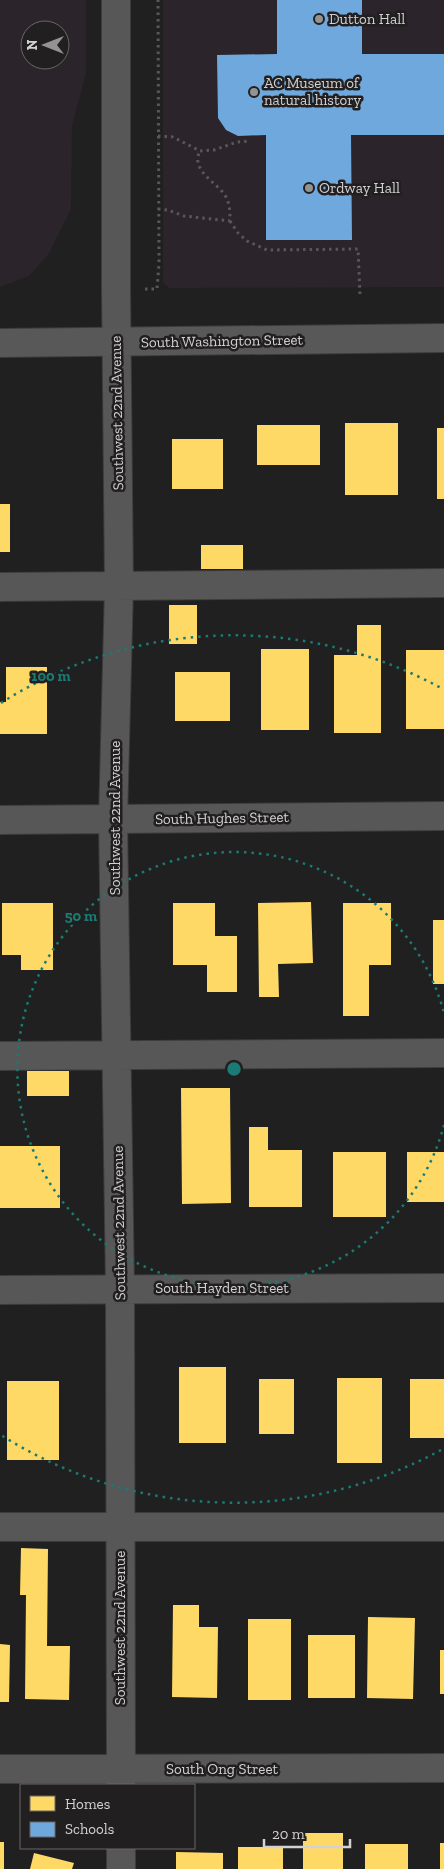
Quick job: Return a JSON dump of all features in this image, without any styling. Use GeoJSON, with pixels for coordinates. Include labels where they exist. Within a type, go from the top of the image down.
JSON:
{"type":"FeatureCollection","features":[{"type":"Feature","properties":{"kind":"main road","name":"South Washington Street"},"geometry":{"type":"LineString","coordinates":[[0,343],[444,338]]}},
{"type":"Feature","properties":{"kind":"street","name":"Southwest 22nd Avenue"},"geometry":{"type":"LineString","coordinates":[[116,0],[118,587],[113,820],[120,1288],[121,1777]]}},
{"type":"Feature","properties":{"kind":"street"},"geometry":{"type":"LineString","coordinates":[[0,587],[444,583]]}},
{"type":"Feature","properties":{"kind":"street","name":"South Hughes Street"},"geometry":{"type":"LineString","coordinates":[[0,820],[444,816]]}},
{"type":"Feature","properties":{"kind":"street"},"geometry":{"type":"LineString","coordinates":[[0,1056],[444,1053]]}},
{"type":"Feature","properties":{"kind":"street","name":"South Hayden Street"},"geometry":{"type":"LineString","coordinates":[[0,1290],[444,1288]]}},
{"type":"Feature","properties":{"kind":"street"},"geometry":{"type":"LineString","coordinates":[[0,1528],[120,1526],[444,1527]]}},
{"type":"Feature","properties":{"kind":"street","name":"South Ong Street"},"geometry":{"type":"LineString","coordinates":[[0,1769],[121,1777],[444,1768]]}},
{"type":"Feature","properties":{"kind":"street"},"geometry":{"type":"LineString","coordinates":[[121,1849],[121,1869]]}},
{"type":"Feature","properties":{"kind":"path"},"geometry":{"type":"LineString","coordinates":[[144,289],[157,289],[159,264],[158,0]]}},
{"type":"Feature","properties":{"kind":"path"},"geometry":{"type":"LineString","coordinates":[[158,136],[173,136],[200,151],[214,150],[237,142],[250,141]]}},
{"type":"Feature","properties":{"kind":"path"},"geometry":{"type":"LineString","coordinates":[[200,151],[198,164],[215,187],[224,194],[231,208],[230,222],[246,241],[267,250],[358,249],[360,295]]}},
{"type":"Feature","properties":{"kind":"path"},"geometry":{"type":"LineString","coordinates":[[158,209],[168,210],[184,216],[230,222]]}},
{"type":"Feature","properties":{"kind":"shaded area"},"geometry":{"type":"Polygon","coordinates":[[[0,0],[86,0],[86,73],[72,126],[71,209],[48,255],[29,276],[0,287],[0,0]]]}},
{"type":"Feature","properties":{"kind":"shaded area"},"geometry":{"type":"Polygon","coordinates":[[[163,0],[444,0],[444,287],[169,288],[163,283],[163,0]]]}},
{"type":"Feature","properties":{"kind":"building: Homes"},"geometry":{"type":"Polygon","coordinates":[[[345,423],[398,423],[398,495],[345,495],[345,423]]]}},
{"type":"Feature","properties":{"kind":"building: Homes"},"geometry":{"type":"Polygon","coordinates":[[[257,425],[320,425],[320,465],[257,465],[257,425]]]}},
{"type":"Feature","properties":{"kind":"building: Homes"},"geometry":{"type":"Polygon","coordinates":[[[437,428],[444,428],[444,499],[437,499],[437,428]]]}},
{"type":"Feature","properties":{"kind":"building: Homes"},"geometry":{"type":"Polygon","coordinates":[[[172,439],[223,439],[223,489],[172,489],[172,439]]]}},
{"type":"Feature","properties":{"kind":"building: Homes"},"geometry":{"type":"Polygon","coordinates":[[[0,504],[10,504],[10,552],[0,552],[0,504]]]}},
{"type":"Feature","properties":{"kind":"building: Homes"},"geometry":{"type":"Polygon","coordinates":[[[201,545],[243,545],[243,569],[201,569],[201,545]]]}},
{"type":"Feature","properties":{"kind":"building: Homes"},"geometry":{"type":"Polygon","coordinates":[[[169,605],[197,605],[197,644],[169,644],[169,605]]]}},
{"type":"Feature","properties":{"kind":"building: Homes"},"geometry":{"type":"Polygon","coordinates":[[[357,625],[381,625],[381,733],[334,733],[334,655],[357,655],[357,625]]]}},
{"type":"Feature","properties":{"kind":"building: Homes"},"geometry":{"type":"Polygon","coordinates":[[[261,649],[309,649],[309,730],[261,730],[261,649]]]}},
{"type":"Feature","properties":{"kind":"building: Homes"},"geometry":{"type":"Polygon","coordinates":[[[406,650],[444,650],[444,729],[406,729],[406,650]]]}},
{"type":"Feature","properties":{"kind":"building: Homes"},"geometry":{"type":"Polygon","coordinates":[[[6,667],[47,667],[47,734],[0,734],[0,702],[6,702],[6,667]]]}},
{"type":"Feature","properties":{"kind":"building: Homes"},"geometry":{"type":"Polygon","coordinates":[[[175,672],[230,672],[230,721],[175,721],[175,672]]]}},
{"type":"Feature","properties":{"kind":"building: Homes"},"geometry":{"type":"Polygon","coordinates":[[[311,902],[313,963],[278,964],[279,997],[259,997],[258,903],[311,902]]]}},
{"type":"Feature","properties":{"kind":"building: Homes"},"geometry":{"type":"Polygon","coordinates":[[[2,903],[53,903],[53,970],[21,970],[21,955],[2,955],[2,903]]]}},
{"type":"Feature","properties":{"kind":"building: Homes"},"geometry":{"type":"Polygon","coordinates":[[[173,903],[215,903],[215,936],[237,936],[237,992],[207,992],[207,965],[173,965],[173,903]]]}},
{"type":"Feature","properties":{"kind":"building: Homes"},"geometry":{"type":"Polygon","coordinates":[[[343,903],[391,903],[391,965],[369,965],[369,1016],[343,1016],[343,903]]]}},
{"type":"Feature","properties":{"kind":"building: Homes"},"geometry":{"type":"Polygon","coordinates":[[[433,920],[444,920],[444,984],[433,984],[433,920]]]}},
{"type":"Feature","properties":{"kind":"building: Homes"},"geometry":{"type":"Polygon","coordinates":[[[27,1071],[69,1071],[69,1096],[27,1096],[27,1071]]]}},
{"type":"Feature","properties":{"kind":"building: Homes"},"geometry":{"type":"Polygon","coordinates":[[[181,1088],[230,1088],[231,1203],[182,1204],[181,1088]]]}},
{"type":"Feature","properties":{"kind":"building: Homes"},"geometry":{"type":"Polygon","coordinates":[[[249,1127],[268,1127],[268,1150],[302,1150],[302,1207],[249,1207],[249,1127]]]}},
{"type":"Feature","properties":{"kind":"building: Homes"},"geometry":{"type":"Polygon","coordinates":[[[0,1146],[60,1146],[60,1208],[0,1208],[0,1146]]]}},
{"type":"Feature","properties":{"kind":"building: Homes"},"geometry":{"type":"Polygon","coordinates":[[[333,1152],[386,1152],[386,1217],[333,1217],[333,1152]]]}},
{"type":"Feature","properties":{"kind":"building: Homes"},"geometry":{"type":"Polygon","coordinates":[[[407,1152],[444,1152],[444,1202],[407,1202],[407,1152]]]}},
{"type":"Feature","properties":{"kind":"building: Homes"},"geometry":{"type":"Polygon","coordinates":[[[179,1367],[226,1367],[226,1443],[179,1443],[179,1367]]]}},
{"type":"Feature","properties":{"kind":"building: Homes"},"geometry":{"type":"Polygon","coordinates":[[[337,1378],[382,1378],[382,1463],[337,1463],[337,1378]]]}},
{"type":"Feature","properties":{"kind":"building: Homes"},"geometry":{"type":"Polygon","coordinates":[[[259,1379],[294,1379],[294,1434],[259,1434],[259,1379]]]}},
{"type":"Feature","properties":{"kind":"building: Homes"},"geometry":{"type":"Polygon","coordinates":[[[410,1379],[444,1379],[444,1438],[410,1438],[410,1379]]]}},
{"type":"Feature","properties":{"kind":"building: Homes"},"geometry":{"type":"Polygon","coordinates":[[[7,1381],[59,1381],[59,1460],[7,1460],[7,1381]]]}},
{"type":"Feature","properties":{"kind":"building: Homes"},"geometry":{"type":"Polygon","coordinates":[[[21,1548],[48,1549],[47,1646],[70,1646],[69,1700],[25,1699],[26,1595],[20,1595],[21,1548]]]}},
{"type":"Feature","properties":{"kind":"building: Homes"},"geometry":{"type":"Polygon","coordinates":[[[173,1605],[199,1605],[199,1627],[218,1627],[217,1698],[172,1697],[173,1605]]]}},
{"type":"Feature","properties":{"kind":"building: Homes"},"geometry":{"type":"Polygon","coordinates":[[[368,1617],[415,1618],[413,1699],[367,1698],[368,1617]]]}},
{"type":"Feature","properties":{"kind":"building: Homes"},"geometry":{"type":"Polygon","coordinates":[[[248,1619],[291,1619],[291,1700],[248,1700],[248,1619]]]}},
{"type":"Feature","properties":{"kind":"building: Homes"},"geometry":{"type":"Polygon","coordinates":[[[308,1635],[355,1635],[355,1698],[308,1698],[308,1635]]]}},
{"type":"Feature","properties":{"kind":"building: Homes"},"geometry":{"type":"Polygon","coordinates":[[[0,1644],[10,1645],[9,1702],[0,1702],[0,1644]]]}},
{"type":"Feature","properties":{"kind":"building: Homes"},"geometry":{"type":"Polygon","coordinates":[[[440,1650],[444,1650],[444,1694],[440,1694],[440,1650]]]}},
{"type":"Feature","properties":{"kind":"building: Homes"},"geometry":{"type":"Polygon","coordinates":[[[303,1833],[343,1833],[343,1869],[303,1869],[303,1833]]]}},
{"type":"Feature","properties":{"kind":"building: Homes"},"geometry":{"type":"Polygon","coordinates":[[[0,1842],[4,1842],[4,1869],[0,1869],[0,1842]]]}},
{"type":"Feature","properties":{"kind":"building: Homes"},"geometry":{"type":"Polygon","coordinates":[[[440,1843],[444,1843],[444,1869],[440,1869],[440,1843]]]}},
{"type":"Feature","properties":{"kind":"building: Homes"},"geometry":{"type":"Polygon","coordinates":[[[365,1844],[408,1844],[408,1869],[365,1869],[365,1844]]]}},
{"type":"Feature","properties":{"kind":"building: Homes"},"geometry":{"type":"Polygon","coordinates":[[[238,1847],[283,1847],[283,1869],[238,1869],[238,1847]]]}},
{"type":"Feature","properties":{"kind":"building: Homes"},"geometry":{"type":"Polygon","coordinates":[[[176,1852],[223,1853],[223,1869],[176,1869],[176,1852]]]}},
{"type":"Feature","properties":{"kind":"building: Homes"},"geometry":{"type":"Polygon","coordinates":[[[34,1853],[74,1863],[72,1869],[30,1869],[34,1853]]]}},
{"type":"Feature","properties":{"kind":"building: Schools","name":"Ordway Hall"},"geometry":{"type":"Polygon","coordinates":[[[277,0],[362,0],[362,54],[444,54],[444,135],[351,135],[352,240],[266,240],[266,135],[238,136],[226,130],[218,118],[217,55],[277,54],[277,0]]]}},
{"type":"Feature","properties":{"kind":"place","name":"Dutton Hall"},"geometry":{"type":"Point","coordinates":[319,19]}},
{"type":"Feature","properties":{"kind":"place","name":"AC Museum of natural history"},"geometry":{"type":"Point","coordinates":[254,92]}},
{"type":"Feature","properties":{"kind":"place","name":"Ordway Hall"},"geometry":{"type":"Point","coordinates":[309,188]}}]}
